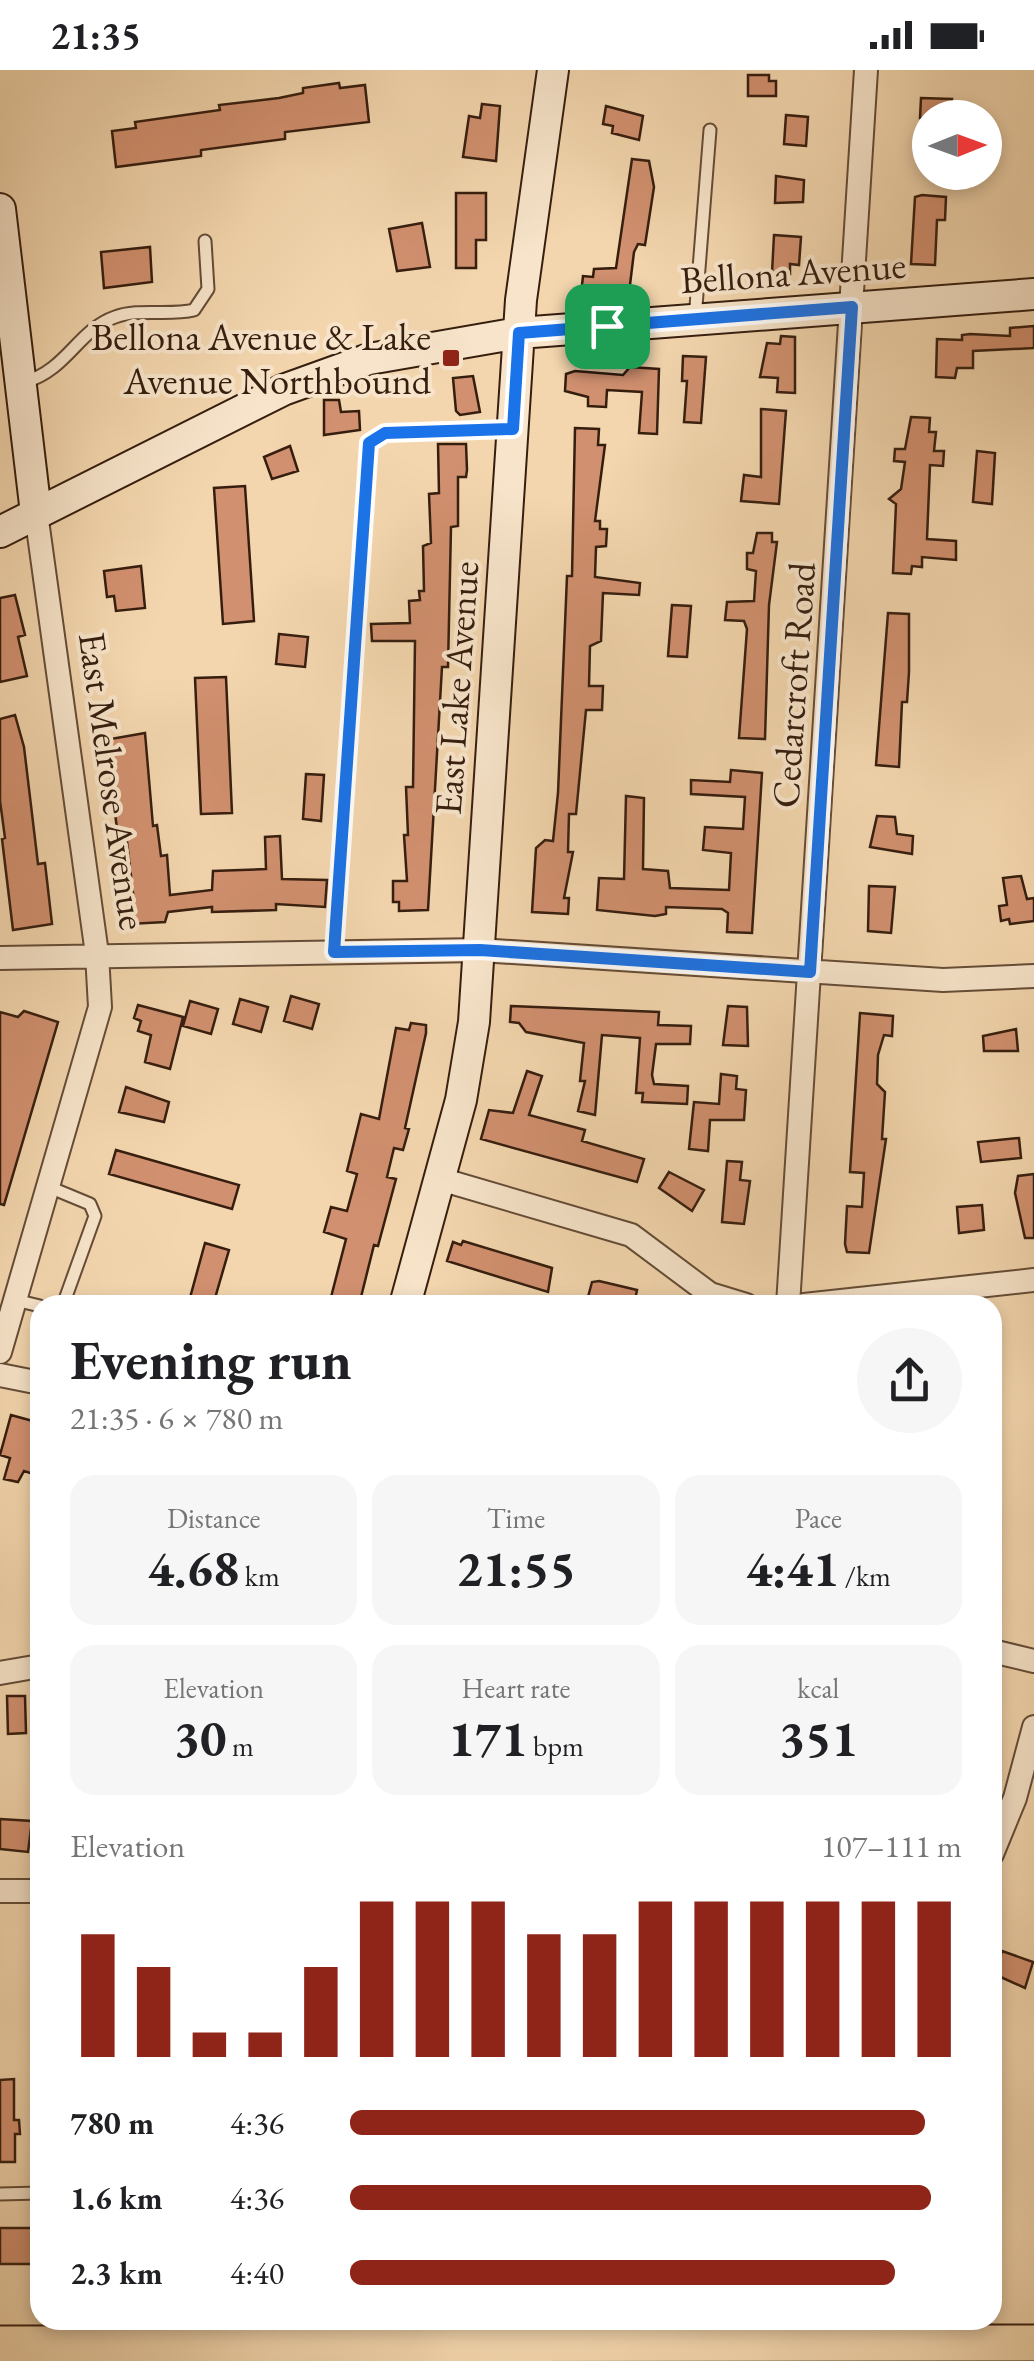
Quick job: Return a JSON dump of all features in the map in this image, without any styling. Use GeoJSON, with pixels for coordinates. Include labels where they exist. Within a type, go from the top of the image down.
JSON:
{"type":"FeatureCollection","features":[{"type":"Feature","properties":{"kind":"main road"},"geometry":{"type":"LineString","coordinates":[[0,2344],[156,2342],[368,2332],[436,2352],[526,2332],[699,2352],[856,2331],[944,2352],[1034,2342]]}},
{"type":"Feature","properties":{"kind":"street","name":"East Lake Avenue"},"geometry":{"type":"LineString","coordinates":[[408,1295],[469,1059],[480,950],[519,333],[553,70]]}},
{"type":"Feature","properties":{"kind":"street","name":"Cedarcroft Road"},"geometry":{"type":"LineString","coordinates":[[789,1295],[866,70]]}},
{"type":"Feature","properties":{"kind":"street","name":"East Melrose Avenue"},"geometry":{"type":"LineString","coordinates":[[0,210],[20,383],[18,417],[36,514],[97,954],[98,1023],[0,1352]]}},
{"type":"Feature","properties":{"kind":"street","name":"Bellona Avenue"},"geometry":{"type":"LineString","coordinates":[[0,532],[283,390],[328,372],[441,344],[519,333],[1034,294]]}},
{"type":"Feature","properties":{"kind":"street"},"geometry":{"type":"LineString","coordinates":[[0,958],[480,950],[943,980],[1034,976]]}},
{"type":"Feature","properties":{"kind":"street"},"geometry":{"type":"LineString","coordinates":[[440,1179],[631,1235],[713,1295]]}},
{"type":"Feature","properties":{"kind":"street"},"geometry":{"type":"LineString","coordinates":[[896,1295],[1034,1280]]}},
{"type":"Feature","properties":{"kind":"street"},"geometry":{"type":"LineString","coordinates":[[0,1374],[30,1381]]}},
{"type":"Feature","properties":{"kind":"street"},"geometry":{"type":"LineString","coordinates":[[1002,1653],[1034,1661]]}},
{"type":"Feature","properties":{"kind":"street"},"geometry":{"type":"LineString","coordinates":[[0,1673],[30,1668]]}},
{"type":"Feature","properties":{"kind":"street"},"geometry":{"type":"LineString","coordinates":[[1002,1830],[1034,1727]]}},
{"type":"Feature","properties":{"kind":"street"},"geometry":{"type":"LineString","coordinates":[[0,1891],[30,1891]]}},
{"type":"Feature","properties":{"kind":"lane"},"geometry":{"type":"LineString","coordinates":[[695,320],[710,130]]}},
{"type":"Feature","properties":{"kind":"lane"},"geometry":{"type":"LineString","coordinates":[[20,383],[42,377],[71,356],[91,330],[116,316],[145,313],[166,317],[194,310],[208,290],[205,241]]}},
{"type":"Feature","properties":{"kind":"lane"},"geometry":{"type":"LineString","coordinates":[[334,952],[369,443],[385,433],[513,429]]}},
{"type":"Feature","properties":{"kind":"lane"},"geometry":{"type":"LineString","coordinates":[[49,1186],[90,1204],[95,1216],[67,1295]]}},
{"type":"Feature","properties":{"kind":"lane"},"geometry":{"type":"LineString","coordinates":[[16,1300],[30,1304]]}},
{"type":"Feature","properties":{"kind":"lane"},"geometry":{"type":"LineString","coordinates":[[0,2194],[30,2193]]}},
{"type":"Feature","properties":{"kind":"building"},"geometry":{"type":"Polygon","coordinates":[[[748,75],[769,75],[769,81],[776,81],[776,96],[748,96],[748,75]]]}},
{"type":"Feature","properties":{"kind":"building"},"geometry":{"type":"Polygon","coordinates":[[[339,83],[340,88],[365,85],[369,122],[285,132],[285,139],[201,150],[201,156],[116,167],[112,131],[136,128],[135,122],[220,110],[219,105],[279,98],[303,93],[303,88],[339,83]]]}},
{"type":"Feature","properties":{"kind":"building"},"geometry":{"type":"Polygon","coordinates":[[[482,104],[500,106],[496,161],[463,157],[469,116],[480,118],[482,104]]]}},
{"type":"Feature","properties":{"kind":"building"},"geometry":{"type":"Polygon","coordinates":[[[606,106],[643,116],[639,140],[612,133],[613,126],[603,124],[606,106]]]}},
{"type":"Feature","properties":{"kind":"building"},"geometry":{"type":"Polygon","coordinates":[[[786,115],[808,117],[806,146],[784,144],[786,115]]]}},
{"type":"Feature","properties":{"kind":"building"},"geometry":{"type":"Polygon","coordinates":[[[632,159],[649,161],[654,187],[645,245],[638,244],[634,252],[629,293],[581,294],[583,276],[593,277],[594,269],[616,268],[632,159]]]}},
{"type":"Feature","properties":{"kind":"building"},"geometry":{"type":"Polygon","coordinates":[[[776,176],[804,180],[803,202],[775,203],[776,176]]]}},
{"type":"Feature","properties":{"kind":"building"},"geometry":{"type":"Polygon","coordinates":[[[456,193],[486,193],[486,240],[476,240],[476,268],[456,268],[456,193]]]}},
{"type":"Feature","properties":{"kind":"building"},"geometry":{"type":"Polygon","coordinates":[[[915,197],[946,197],[945,220],[937,220],[935,265],[911,264],[915,197]]]}},
{"type":"Feature","properties":{"kind":"building"},"geometry":{"type":"Polygon","coordinates":[[[422,223],[430,267],[397,271],[389,229],[422,223]]]}},
{"type":"Feature","properties":{"kind":"building"},"geometry":{"type":"Polygon","coordinates":[[[774,235],[801,237],[799,265],[790,264],[790,274],[772,273],[774,235]]]}},
{"type":"Feature","properties":{"kind":"building"},"geometry":{"type":"Polygon","coordinates":[[[150,247],[152,282],[104,288],[101,252],[150,247]]]}},
{"type":"Feature","properties":{"kind":"building"},"geometry":{"type":"Polygon","coordinates":[[[1034,326],[1034,348],[973,351],[973,368],[957,368],[955,378],[936,377],[937,339],[962,340],[962,335],[970,334],[1010,336],[1010,328],[1034,326]]]}},
{"type":"Feature","properties":{"kind":"building"},"geometry":{"type":"Polygon","coordinates":[[[781,336],[795,337],[795,393],[777,392],[778,378],[760,377],[767,343],[780,344],[781,336]]]}},
{"type":"Feature","properties":{"kind":"building"},"geometry":{"type":"Polygon","coordinates":[[[683,356],[706,357],[701,423],[684,422],[687,381],[682,381],[683,356]]]}},
{"type":"Feature","properties":{"kind":"building"},"geometry":{"type":"Polygon","coordinates":[[[630,367],[659,369],[657,434],[639,433],[642,392],[607,390],[606,407],[588,406],[588,397],[565,391],[566,374],[575,371],[623,375],[630,367]]]}},
{"type":"Feature","properties":{"kind":"building"},"geometry":{"type":"Polygon","coordinates":[[[473,376],[480,412],[460,415],[456,411],[453,378],[473,376]]]}},
{"type":"Feature","properties":{"kind":"building"},"geometry":{"type":"Polygon","coordinates":[[[324,400],[339,400],[341,412],[359,411],[360,430],[324,435],[324,400]]]}},
{"type":"Feature","properties":{"kind":"building"},"geometry":{"type":"Polygon","coordinates":[[[761,409],[786,411],[779,504],[741,501],[744,475],[761,477],[761,409]]]}},
{"type":"Feature","properties":{"kind":"building"},"geometry":{"type":"Polygon","coordinates":[[[911,417],[930,418],[929,432],[936,432],[934,451],[944,451],[943,466],[930,465],[927,539],[956,541],[956,560],[922,557],[922,567],[912,566],[911,574],[893,573],[896,504],[889,499],[901,489],[905,462],[894,461],[895,449],[905,449],[911,417]]]}},
{"type":"Feature","properties":{"kind":"building"},"geometry":{"type":"Polygon","coordinates":[[[575,428],[599,429],[598,445],[605,445],[595,521],[600,521],[600,529],[607,529],[606,546],[596,547],[595,577],[640,583],[639,595],[603,593],[601,641],[590,646],[589,686],[603,686],[602,710],[586,710],[576,814],[569,814],[568,852],[573,852],[564,898],[569,898],[568,914],[532,912],[536,848],[545,840],[553,841],[558,793],[567,576],[572,576],[575,428]]]}},
{"type":"Feature","properties":{"kind":"building"},"geometry":{"type":"Polygon","coordinates":[[[438,444],[466,444],[467,470],[466,477],[458,477],[458,526],[451,527],[448,667],[442,667],[428,910],[399,911],[399,902],[393,902],[393,881],[407,881],[404,835],[408,835],[406,787],[413,787],[415,641],[372,641],[371,624],[410,623],[409,601],[420,600],[419,591],[424,591],[423,546],[431,543],[429,494],[439,493],[438,444]]]}},
{"type":"Feature","properties":{"kind":"building"},"geometry":{"type":"Polygon","coordinates":[[[290,446],[298,471],[272,479],[264,457],[290,446]]]}},
{"type":"Feature","properties":{"kind":"building"},"geometry":{"type":"Polygon","coordinates":[[[977,451],[995,453],[992,504],[973,502],[977,451]]]}},
{"type":"Feature","properties":{"kind":"building"},"geometry":{"type":"Polygon","coordinates":[[[245,486],[254,621],[223,624],[214,488],[245,486]]]}},
{"type":"Feature","properties":{"kind":"building"},"geometry":{"type":"Polygon","coordinates":[[[757,533],[772,533],[772,542],[777,542],[769,605],[765,739],[739,738],[747,629],[744,621],[725,620],[727,602],[754,601],[756,571],[747,569],[747,553],[753,553],[757,533]]]}},
{"type":"Feature","properties":{"kind":"building"},"geometry":{"type":"Polygon","coordinates":[[[141,566],[145,608],[116,611],[114,596],[107,597],[104,571],[141,566]]]}},
{"type":"Feature","properties":{"kind":"building"},"geometry":{"type":"Polygon","coordinates":[[[15,595],[25,635],[18,637],[27,676],[0,682],[0,598],[15,595]]]}},
{"type":"Feature","properties":{"kind":"building"},"geometry":{"type":"Polygon","coordinates":[[[672,605],[691,606],[687,657],[668,656],[672,605]]]}},
{"type":"Feature","properties":{"kind":"building"},"geometry":{"type":"Polygon","coordinates":[[[888,613],[909,614],[909,672],[907,702],[902,702],[899,767],[876,765],[888,613]]]}},
{"type":"Feature","properties":{"kind":"building"},"geometry":{"type":"Polygon","coordinates":[[[279,634],[308,637],[305,667],[276,664],[279,634]]]}},
{"type":"Feature","properties":{"kind":"building"},"geometry":{"type":"Polygon","coordinates":[[[226,677],[232,813],[201,814],[195,678],[226,677]]]}},
{"type":"Feature","properties":{"kind":"building"},"geometry":{"type":"Polygon","coordinates":[[[15,715],[24,747],[38,864],[45,863],[52,924],[13,930],[2,839],[5,838],[0,801],[0,719],[15,715]]]}},
{"type":"Feature","properties":{"kind":"building"},"geometry":{"type":"Polygon","coordinates":[[[145,733],[153,826],[157,825],[161,856],[167,855],[170,895],[212,890],[213,871],[266,869],[265,837],[280,836],[282,879],[327,880],[325,907],[276,904],[276,910],[212,912],[212,907],[168,912],[165,922],[129,924],[127,903],[134,902],[127,842],[119,843],[105,740],[145,733]]]}},
{"type":"Feature","properties":{"kind":"building"},"geometry":{"type":"Polygon","coordinates":[[[731,770],[762,773],[752,933],[727,932],[728,913],[722,909],[666,907],[666,914],[655,916],[597,910],[599,878],[624,879],[626,796],[644,798],[643,869],[668,871],[670,888],[729,890],[731,853],[703,850],[705,827],[743,829],[745,797],[691,794],[691,780],[730,782],[731,770]]]}},
{"type":"Feature","properties":{"kind":"building"},"geometry":{"type":"Polygon","coordinates":[[[306,774],[324,775],[321,821],[303,819],[306,774]]]}},
{"type":"Feature","properties":{"kind":"building"},"geometry":{"type":"Polygon","coordinates":[[[877,816],[895,817],[897,834],[913,836],[912,854],[870,847],[877,816]]]}},
{"type":"Feature","properties":{"kind":"building"},"geometry":{"type":"Polygon","coordinates":[[[1021,876],[1027,899],[1034,898],[1034,921],[1001,921],[999,906],[1007,905],[1003,878],[1021,876]]]}},
{"type":"Feature","properties":{"kind":"building"},"geometry":{"type":"Polygon","coordinates":[[[869,886],[895,887],[891,933],[868,931],[869,886]]]}},
{"type":"Feature","properties":{"kind":"building"},"geometry":{"type":"Polygon","coordinates":[[[291,996],[319,1004],[312,1029],[284,1021],[291,996]]]}},
{"type":"Feature","properties":{"kind":"building"},"geometry":{"type":"Polygon","coordinates":[[[240,999],[268,1007],[261,1032],[233,1024],[240,999]]]}},
{"type":"Feature","properties":{"kind":"building"},"geometry":{"type":"Polygon","coordinates":[[[190,1001],[218,1009],[211,1034],[183,1026],[190,1001]]]}},
{"type":"Feature","properties":{"kind":"building"},"geometry":{"type":"Polygon","coordinates":[[[138,1005],[183,1017],[170,1069],[145,1062],[151,1035],[138,1031],[141,1021],[134,1018],[138,1005]]]}},
{"type":"Feature","properties":{"kind":"building"},"geometry":{"type":"Polygon","coordinates":[[[511,1006],[659,1012],[658,1025],[691,1026],[690,1044],[656,1044],[652,1075],[654,1084],[688,1086],[687,1104],[642,1102],[643,1093],[636,1093],[640,1038],[602,1035],[595,1115],[578,1111],[585,1081],[580,1081],[584,1043],[526,1032],[519,1023],[510,1022],[511,1006]]]}},
{"type":"Feature","properties":{"kind":"building"},"geometry":{"type":"Polygon","coordinates":[[[728,1006],[747,1007],[748,1046],[723,1045],[728,1006]]]}},
{"type":"Feature","properties":{"kind":"building"},"geometry":{"type":"Polygon","coordinates":[[[24,1011],[58,1022],[4,1205],[0,1204],[0,1012],[18,1017],[24,1011]]]}},
{"type":"Feature","properties":{"kind":"building"},"geometry":{"type":"Polygon","coordinates":[[[860,1013],[893,1016],[892,1036],[884,1035],[878,1055],[877,1084],[885,1092],[882,1139],[886,1139],[869,1253],[847,1252],[845,1244],[847,1206],[862,1207],[864,1173],[850,1172],[860,1013]]]}},
{"type":"Feature","properties":{"kind":"building"},"geometry":{"type":"Polygon","coordinates":[[[411,1023],[426,1025],[405,1128],[409,1129],[403,1150],[394,1148],[387,1177],[396,1179],[378,1246],[374,1245],[362,1295],[332,1295],[346,1239],[324,1232],[331,1207],[347,1211],[357,1174],[347,1171],[361,1114],[379,1119],[396,1028],[409,1030],[411,1023]]]}},
{"type":"Feature","properties":{"kind":"building"},"geometry":{"type":"Polygon","coordinates":[[[1016,1029],[1018,1051],[984,1051],[983,1036],[1016,1029]]]}},
{"type":"Feature","properties":{"kind":"building"},"geometry":{"type":"Polygon","coordinates":[[[527,1071],[542,1076],[529,1115],[585,1130],[582,1141],[644,1159],[637,1182],[481,1139],[489,1110],[513,1113],[527,1071]]]}},
{"type":"Feature","properties":{"kind":"building"},"geometry":{"type":"Polygon","coordinates":[[[721,1074],[737,1076],[736,1089],[746,1090],[744,1120],[710,1120],[708,1151],[689,1149],[694,1102],[719,1104],[721,1074]]]}},
{"type":"Feature","properties":{"kind":"building"},"geometry":{"type":"Polygon","coordinates":[[[126,1087],[169,1102],[164,1122],[119,1112],[126,1087]]]}},
{"type":"Feature","properties":{"kind":"building"},"geometry":{"type":"Polygon","coordinates":[[[1019,1138],[1021,1158],[981,1162],[978,1142],[1019,1138]]]}},
{"type":"Feature","properties":{"kind":"building"},"geometry":{"type":"Polygon","coordinates":[[[116,1150],[239,1185],[232,1209],[109,1174],[116,1150]]]}},
{"type":"Feature","properties":{"kind":"building"},"geometry":{"type":"Polygon","coordinates":[[[727,1161],[742,1162],[740,1180],[750,1181],[744,1224],[722,1222],[727,1161]]]}},
{"type":"Feature","properties":{"kind":"building"},"geometry":{"type":"Polygon","coordinates":[[[669,1172],[704,1190],[692,1211],[659,1188],[669,1172]]]}},
{"type":"Feature","properties":{"kind":"building"},"geometry":{"type":"Polygon","coordinates":[[[1034,1174],[1034,1238],[1025,1238],[1015,1193],[1018,1176],[1034,1174]]]}},
{"type":"Feature","properties":{"kind":"building"},"geometry":{"type":"Polygon","coordinates":[[[982,1205],[984,1230],[959,1233],[957,1207],[982,1205]]]}},
{"type":"Feature","properties":{"kind":"building"},"geometry":{"type":"Polygon","coordinates":[[[463,1241],[552,1268],[548,1292],[447,1261],[453,1242],[461,1245],[463,1241]]]}},
{"type":"Feature","properties":{"kind":"building"},"geometry":{"type":"Polygon","coordinates":[[[205,1243],[229,1250],[216,1295],[191,1295],[205,1243]]]}},
{"type":"Feature","properties":{"kind":"building"},"geometry":{"type":"Polygon","coordinates":[[[592,1282],[637,1290],[636,1295],[589,1295],[592,1282]]]}},
{"type":"Feature","properties":{"kind":"building"},"geometry":{"type":"Polygon","coordinates":[[[11,1415],[30,1420],[30,1473],[24,1471],[18,1482],[4,1479],[10,1458],[0,1455],[11,1415]]]}},
{"type":"Feature","properties":{"kind":"building"},"geometry":{"type":"Polygon","coordinates":[[[7,1696],[25,1696],[26,1733],[8,1734],[7,1696]]]}},
{"type":"Feature","properties":{"kind":"building"},"geometry":{"type":"Polygon","coordinates":[[[0,1819],[30,1821],[28,1852],[0,1849],[0,1819]]]}},
{"type":"Feature","properties":{"kind":"building"},"geometry":{"type":"Polygon","coordinates":[[[1002,1951],[1033,1962],[1025,1988],[1002,1978],[1002,1951]]]}},
{"type":"Feature","properties":{"kind":"building"},"geometry":{"type":"Polygon","coordinates":[[[14,2079],[14,2120],[19,2120],[20,2134],[15,2134],[15,2162],[0,2162],[0,2080],[14,2079]]]}},
{"type":"Feature","properties":{"kind":"building"},"geometry":{"type":"Polygon","coordinates":[[[0,2228],[30,2228],[30,2264],[0,2264],[0,2228]]]}},
{"type":"Feature","properties":{"kind":"place","name":"Bellona Avenue & Lake Avenue Northbound"},"geometry":{"type":"Point","coordinates":[451,358]}},
{"type":"Feature","properties":{"kind":"route"},"geometry":{"type":"LineString","coordinates":[[852,307],[810,972],[480,950],[334,952],[369,443],[385,433],[513,429],[519,333],[607,326],[852,307]]}}]}
